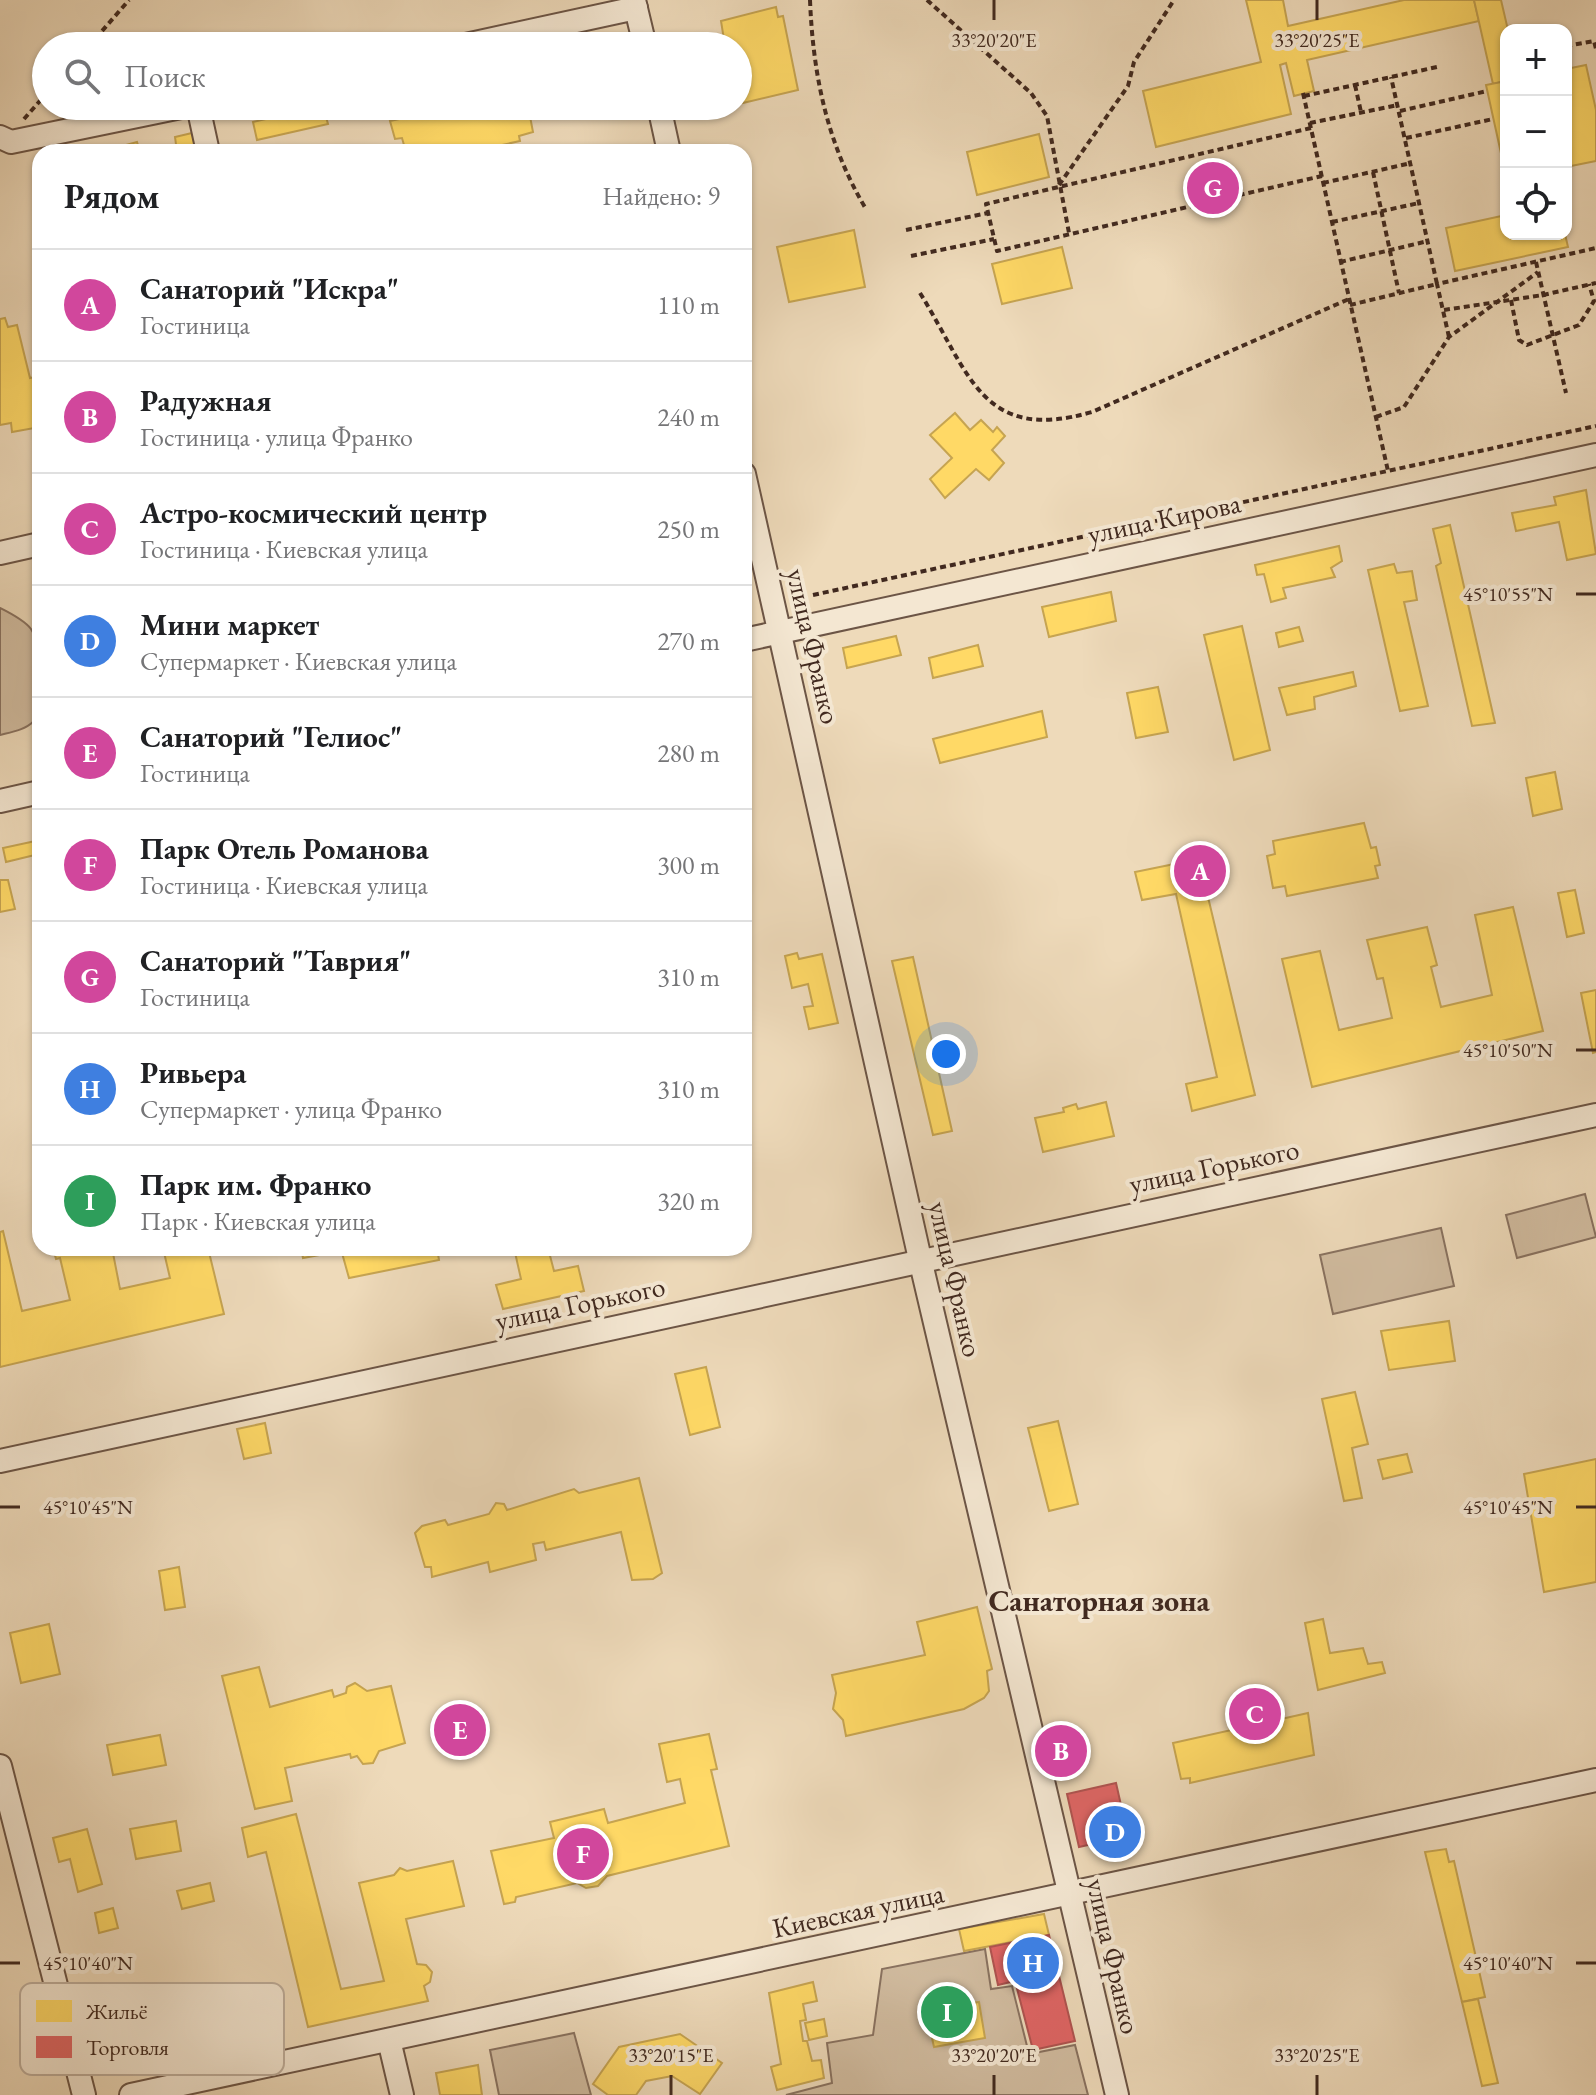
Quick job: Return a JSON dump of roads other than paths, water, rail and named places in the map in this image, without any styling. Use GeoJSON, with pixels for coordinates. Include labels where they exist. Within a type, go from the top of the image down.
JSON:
{"type":"FeatureCollection","features":[{"type":"Feature","properties":{"kind":"street"},"geometry":{"type":"LineString","coordinates":[[519,32],[635,4],[642,32]]}},
{"type":"Feature","properties":{"kind":"street"},"geometry":{"type":"LineString","coordinates":[[0,137],[11,142],[118,120]]}},
{"type":"Feature","properties":{"kind":"street"},"geometry":{"type":"LineString","coordinates":[[201,120],[206,144]]}},
{"type":"Feature","properties":{"kind":"street"},"geometry":{"type":"LineString","coordinates":[[662,120],[667,144]]}},
{"type":"Feature","properties":{"kind":"street","name":"улица Кирова"},"geometry":{"type":"LineString","coordinates":[[752,638],[1596,455]]}},
{"type":"Feature","properties":{"kind":"street","name":"улица Франко"},"geometry":{"type":"LineString","coordinates":[[752,508],[920,1259],[1117,2095]]}},
{"type":"Feature","properties":{"kind":"street"},"geometry":{"type":"LineString","coordinates":[[0,553],[32,546]]}},
{"type":"Feature","properties":{"kind":"street"},"geometry":{"type":"LineString","coordinates":[[0,801],[32,794]]}},
{"type":"Feature","properties":{"kind":"street","name":"улица Горького"},"geometry":{"type":"LineString","coordinates":[[0,1461],[920,1259],[1596,1115]]}},
{"type":"Feature","properties":{"kind":"street"},"geometry":{"type":"LineString","coordinates":[[0,1766],[55,1983]]}},
{"type":"Feature","properties":{"kind":"street","name":"Киевская улица"},"geometry":{"type":"LineString","coordinates":[[284,2062],[1069,1896],[1596,1780]]}},
{"type":"Feature","properties":{"kind":"street"},"geometry":{"type":"LineString","coordinates":[[389,2040],[402,2095]]}},
{"type":"Feature","properties":{"kind":"street"},"geometry":{"type":"LineString","coordinates":[[79,2075],[84,2095]]}},
{"type":"Feature","properties":{"kind":"street","name":"Киевская улица"},"geometry":{"type":"LineString","coordinates":[[131,2095],[225,2075]]}},
{"type":"Feature","properties":{"kind":"place","name":"Санаторий \"Таврия\""},"geometry":{"type":"Point","coordinates":[1213,188]}},
{"type":"Feature","properties":{"kind":"place","name":"Санаторий \"Искра\""},"geometry":{"type":"Point","coordinates":[1200,871]}},
{"type":"Feature","properties":{"kind":"place","name":"Астро-космический центр"},"geometry":{"type":"Point","coordinates":[1255,1714]}},
{"type":"Feature","properties":{"kind":"place","name":"Санаторий \"Гелиос\""},"geometry":{"type":"Point","coordinates":[460,1730]}},
{"type":"Feature","properties":{"kind":"place","name":"Радужная"},"geometry":{"type":"Point","coordinates":[1061,1751]}},
{"type":"Feature","properties":{"kind":"place","name":"Мини маркет"},"geometry":{"type":"Point","coordinates":[1115,1832]}},
{"type":"Feature","properties":{"kind":"place","name":"Парк Отель Романова"},"geometry":{"type":"Point","coordinates":[583,1854]}},
{"type":"Feature","properties":{"kind":"place","name":"Ривьера"},"geometry":{"type":"Point","coordinates":[1033,1963]}},
{"type":"Feature","properties":{"kind":"place","name":"Парк им. Франко"},"geometry":{"type":"Point","coordinates":[947,2012]}},
{"type":"Feature","properties":{"kind":"district","name":"Санаторная зона"},"geometry":{"type":"Point","coordinates":[1099,1600]}}]}
